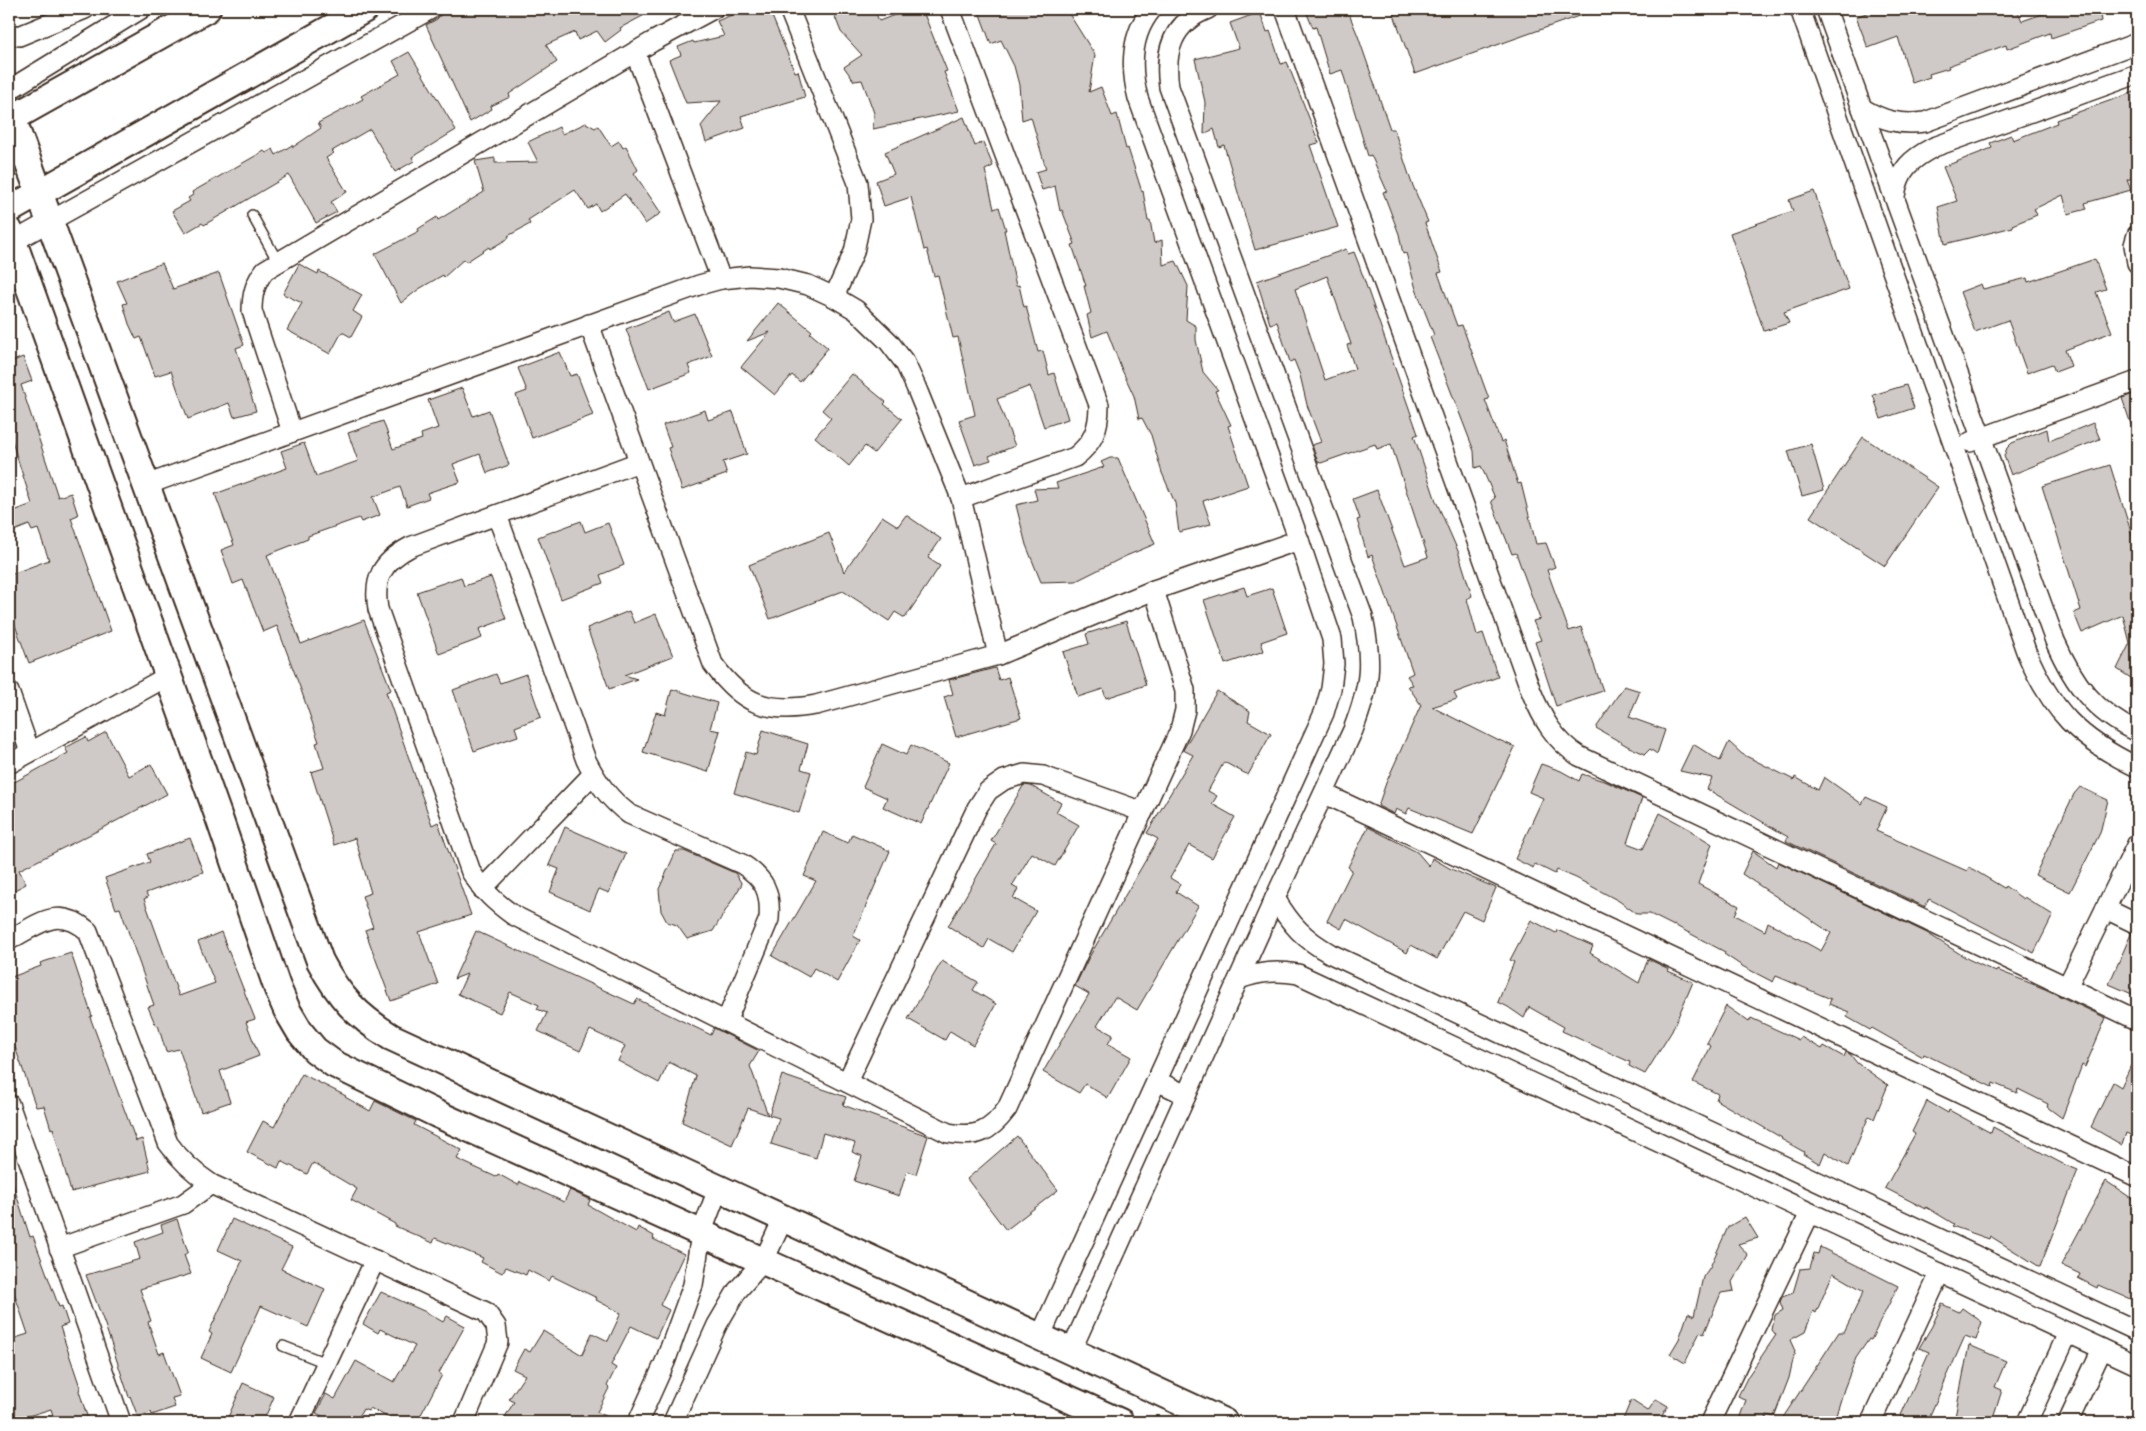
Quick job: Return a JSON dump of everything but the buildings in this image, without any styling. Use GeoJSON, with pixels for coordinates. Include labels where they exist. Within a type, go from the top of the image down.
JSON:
{"type":"FeatureCollection","features":[{"type":"Feature","properties":{"kind":"street"},"geometry":{"type":"LineString","coordinates":[[9,90],[141,9]]}},
{"type":"Feature","properties":{"kind":"street"},"geometry":{"type":"LineString","coordinates":[[207,9],[11,119],[320,961],[333,984],[349,1006],[368,1023],[391,1037],[1224,1422]]}},
{"type":"Feature","properties":{"kind":"street"},"geometry":{"type":"LineString","coordinates":[[9,210],[365,9]]}},
{"type":"Feature","properties":{"kind":"street"},"geometry":{"type":"LineString","coordinates":[[431,9],[49,220],[10,238],[29,286],[277,987],[300,1032],[315,1050],[334,1064],[357,1076],[1120,1422]]}},
{"type":"Feature","properties":{"kind":"street"},"geometry":{"type":"LineString","coordinates":[[292,432],[252,311],[252,296],[256,282],[266,270],[635,52],[713,9]]}},
{"type":"Feature","properties":{"kind":"street"},"geometry":{"type":"LineString","coordinates":[[789,9],[858,183],[861,207],[854,252],[834,297]]}},
{"type":"Feature","properties":{"kind":"street"},"geometry":{"type":"LineString","coordinates":[[950,9],[1099,406],[1099,421],[1095,435],[1086,448],[1075,457],[961,498]]}},
{"type":"Feature","properties":{"kind":"street"},"geometry":{"type":"LineString","coordinates":[[1040,1337],[1324,713],[1332,689],[1334,664],[1332,639],[1299,540],[1138,98],[1132,60],[1138,34],[1152,9]]}},
{"type":"Feature","properties":{"kind":"street"},"geometry":{"type":"LineString","coordinates":[[1071,1351],[1275,898],[1325,794],[1363,705],[1370,675],[1369,646],[1363,618],[1168,87],[1166,65],[1170,44],[1182,26],[1198,12],[1208,9]]}},
{"type":"Feature","properties":{"kind":"street"},"geometry":{"type":"LineString","coordinates":[[1285,9],[1531,691],[1542,717],[1553,734],[1561,743],[1579,756],[2137,1020]]}},
{"type":"Feature","properties":{"kind":"street"},"geometry":{"type":"LineString","coordinates":[[1800,9],[2037,678],[2052,703],[2091,742],[2137,767]]}},
{"type":"Feature","properties":{"kind":"street"},"geometry":{"type":"LineString","coordinates":[[1826,9],[1895,196],[1980,438],[2066,665],[2076,682],[2094,704],[2120,724],[2137,732]]}},
{"type":"Feature","properties":{"kind":"street"},"geometry":{"type":"LineString","coordinates":[[9,34],[18,36],[77,13],[80,47]]}},
{"type":"Feature","properties":{"kind":"street"},"geometry":{"type":"LineString","coordinates":[[1862,108],[1878,118],[1894,123],[1925,122],[2137,43]]}},
{"type":"Feature","properties":{"kind":"street"},"geometry":{"type":"LineString","coordinates":[[635,52],[721,279]]}},
{"type":"Feature","properties":{"kind":"street"},"geometry":{"type":"LineString","coordinates":[[1895,196],[1898,180],[1906,166],[1919,155],[1934,147],[2137,74]]}},
{"type":"Feature","properties":{"kind":"street"},"geometry":{"type":"LineString","coordinates":[[2137,236],[2134,246],[2137,263]]}},
{"type":"Feature","properties":{"kind":"street"},"geometry":{"type":"LineString","coordinates":[[1204,279],[1235,268]]}},
{"type":"Feature","properties":{"kind":"street"},"geometry":{"type":"LineString","coordinates":[[29,286],[69,273]]}},
{"type":"Feature","properties":{"kind":"street"},"geometry":{"type":"LineString","coordinates":[[146,485],[699,285],[721,279],[750,276],[779,278],[808,285],[856,310],[876,327],[905,363],[961,498],[998,655]]}},
{"type":"Feature","properties":{"kind":"street"},"geometry":{"type":"LineString","coordinates":[[589,324],[713,664],[728,683],[746,698],[769,707],[792,709],[816,705],[998,655],[1154,590],[1299,540]]}},
{"type":"Feature","properties":{"kind":"street"},"geometry":{"type":"LineString","coordinates":[[1954,448],[2137,381]]}},
{"type":"Feature","properties":{"kind":"street"},"geometry":{"type":"LineString","coordinates":[[639,462],[410,547],[395,555],[384,567],[378,580],[376,595],[382,619],[471,872],[482,889],[493,901],[513,915],[948,1133],[965,1136],[982,1132],[997,1123],[1007,1109],[1180,730],[1186,710],[1185,690],[1154,590]]}},
{"type":"Feature","properties":{"kind":"street"},"geometry":{"type":"LineString","coordinates":[[498,515],[593,774],[608,797],[629,814],[742,864],[756,873],[765,887],[770,902],[768,919],[726,1022]]}},
{"type":"Feature","properties":{"kind":"street"},"geometry":{"type":"LineString","coordinates":[[9,764],[168,676]]}},
{"type":"Feature","properties":{"kind":"street"},"geometry":{"type":"LineString","coordinates":[[9,692],[30,752]]}},
{"type":"Feature","properties":{"kind":"street"},"geometry":{"type":"LineString","coordinates":[[482,889],[593,774]]}},
{"type":"Feature","properties":{"kind":"street"},"geometry":{"type":"LineString","coordinates":[[847,1082],[976,808],[988,791],[1004,780],[1024,774],[1043,776],[1143,812]]}},
{"type":"Feature","properties":{"kind":"street"},"geometry":{"type":"LineString","coordinates":[[1325,794],[2137,1177]]}},
{"type":"Feature","properties":{"kind":"street"},"geometry":{"type":"LineString","coordinates":[[2067,987],[2137,844]]}},
{"type":"Feature","properties":{"kind":"street"},"geometry":{"type":"LineString","coordinates":[[1275,898],[1298,932],[1313,944],[1331,954],[2137,1330]]}},
{"type":"Feature","properties":{"kind":"street"},"geometry":{"type":"LineString","coordinates":[[2106,909],[2137,924]]}},
{"type":"Feature","properties":{"kind":"street"},"geometry":{"type":"LineString","coordinates":[[9,940],[45,920],[61,917],[77,921],[88,931],[168,1144],[194,1173],[211,1184],[486,1312],[496,1326],[498,1342],[464,1422]]}},
{"type":"Feature","properties":{"kind":"street"},"geometry":{"type":"LineString","coordinates":[[1239,979],[1258,972],[1272,971],[1298,974],[2137,1365]]}},
{"type":"Feature","properties":{"kind":"street"},"geometry":{"type":"LineString","coordinates":[[1156,1081],[1186,1096]]}},
{"type":"Feature","properties":{"kind":"street"},"geometry":{"type":"LineString","coordinates":[[9,1104],[121,1422]]}},
{"type":"Feature","properties":{"kind":"street"},"geometry":{"type":"LineString","coordinates":[[59,1248],[183,1204],[211,1184]]}},
{"type":"Feature","properties":{"kind":"street"},"geometry":{"type":"LineString","coordinates":[[638,1422],[666,1362],[693,1285],[702,1234],[718,1189]]}},
{"type":"Feature","properties":{"kind":"street"},"geometry":{"type":"LineString","coordinates":[[1710,1422],[1810,1212]]}},
{"type":"Feature","properties":{"kind":"street"},"geometry":{"type":"LineString","coordinates":[[1872,1241],[1884,1212]]}},
{"type":"Feature","properties":{"kind":"street"},"geometry":{"type":"LineString","coordinates":[[673,1422],[727,1308],[737,1291],[764,1260],[784,1217]]}},
{"type":"Feature","properties":{"kind":"street"},"geometry":{"type":"LineString","coordinates":[[299,1422],[375,1260]]}},
{"type":"Feature","properties":{"kind":"street"},"geometry":{"type":"LineString","coordinates":[[1871,1422],[1940,1273]]}},
{"type":"Feature","properties":{"kind":"street"},"geometry":{"type":"LineString","coordinates":[[2027,1422],[2068,1333]]}},
{"type":"Feature","properties":{"kind":"street"},"geometry":{"type":"LineString","coordinates":[[2068,1422],[2102,1349]]}},
{"type":"Feature","properties":{"kind":"lane"},"geometry":{"type":"LineString","coordinates":[[252,215],[278,262]]}},
{"type":"Feature","properties":{"kind":"lane"},"geometry":{"type":"LineString","coordinates":[[283,1346],[326,1363]]}}]}
